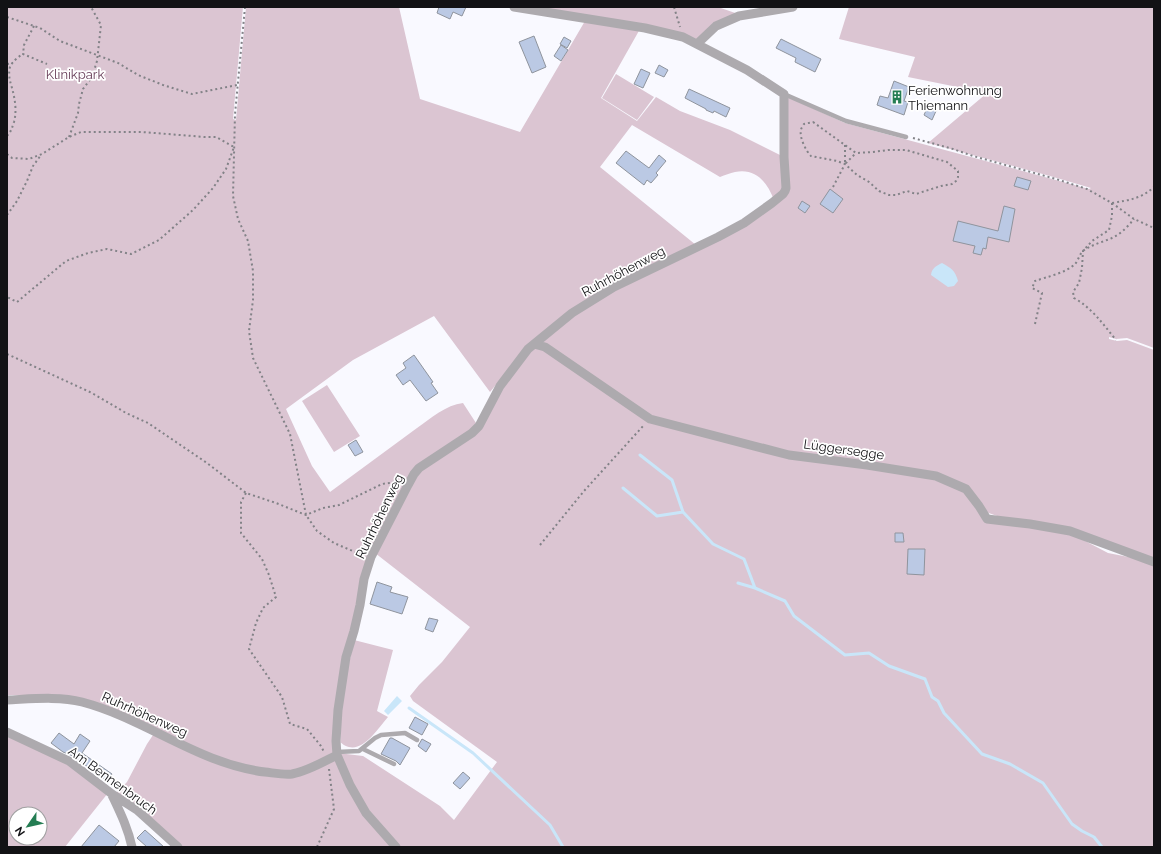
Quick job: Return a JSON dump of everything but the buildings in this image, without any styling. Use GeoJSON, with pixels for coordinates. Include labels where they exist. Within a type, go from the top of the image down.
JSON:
{"type":"FeatureCollection","features":[{"type":"Feature","properties":{"kind":"street"},"geometry":{"type":"LineString","coordinates":[[514,7],[645,28],[683,37],[747,70],[784,94]]}},
{"type":"Feature","properties":{"kind":"street"},"geometry":{"type":"LineString","coordinates":[[697,44],[716,26],[739,16],[793,7]]}},
{"type":"Feature","properties":{"kind":"street","name":"Ruhrhöhenweg"},"geometry":{"type":"LineString","coordinates":[[396,847],[366,813],[350,785],[337,754],[336,741],[338,710],[346,657],[360,605],[364,579],[371,557],[408,485],[419,468],[472,433],[479,426],[500,386],[528,349],[572,314],[614,287],[744,224],[783,194],[786,188],[784,157],[784,94]]}},
{"type":"Feature","properties":{"kind":"street","name":"Lüggersegge"},"geometry":{"type":"LineString","coordinates":[[534,344],[545,347],[650,419],[789,455],[936,476],[966,490],[987,519],[1030,524],[1070,531],[1154,562]]}},
{"type":"Feature","properties":{"kind":"street","name":"Ruhrhöhenweg"},"geometry":{"type":"LineString","coordinates":[[7,700],[61,699],[82,702],[135,722],[209,758],[248,770],[293,774],[311,768],[337,754]]}},
{"type":"Feature","properties":{"kind":"street","name":"Am Bennenbruch"},"geometry":{"type":"LineString","coordinates":[[7,732],[69,761],[112,794],[136,810],[178,847]]}},
{"type":"Feature","properties":{"kind":"street"},"geometry":{"type":"LineString","coordinates":[[112,794],[124,820],[132,847]]}},
{"type":"Feature","properties":{"kind":"lane"},"geometry":{"type":"LineString","coordinates":[[784,94],[846,121],[906,136]]}},
{"type":"Feature","properties":{"kind":"lane"},"geometry":{"type":"LineString","coordinates":[[337,754],[359,751],[381,735],[406,733],[417,740]]}},
{"type":"Feature","properties":{"kind":"lane"},"geometry":{"type":"LineString","coordinates":[[363,749],[394,764]]}},
{"type":"Feature","properties":{"kind":"path"},"geometry":{"type":"LineString","coordinates":[[69,137],[78,113],[83,89],[92,77],[98,62],[101,25],[91,7]]}},
{"type":"Feature","properties":{"kind":"path"},"geometry":{"type":"LineString","coordinates":[[245,7],[235,114],[233,196],[238,218],[248,241],[253,271],[253,300],[249,331],[252,358],[290,434],[306,515],[317,531],[334,543],[356,553],[371,557]]}},
{"type":"Feature","properties":{"kind":"path"},"geometry":{"type":"LineString","coordinates":[[674,7],[683,37]]}},
{"type":"Feature","properties":{"kind":"path"},"geometry":{"type":"LineString","coordinates":[[7,17],[40,28],[60,41],[118,63],[144,78],[192,94],[237,84]]}},
{"type":"Feature","properties":{"kind":"path"},"geometry":{"type":"LineString","coordinates":[[7,136],[11,132],[16,105],[9,79],[10,66],[23,54],[24,45],[34,26]]}},
{"type":"Feature","properties":{"kind":"path"},"geometry":{"type":"LineString","coordinates":[[23,54],[47,64]]}},
{"type":"Feature","properties":{"kind":"path"},"geometry":{"type":"LineString","coordinates":[[7,64],[13,63]]}},
{"type":"Feature","properties":{"kind":"path"},"geometry":{"type":"LineString","coordinates":[[813,122],[856,153],[906,150],[947,162],[958,171],[958,177],[952,184],[930,189],[922,193],[916,194],[907,191],[889,195],[879,191],[845,164],[811,156],[806,151],[801,130],[804,124],[813,122]]}},
{"type":"Feature","properties":{"kind":"path"},"geometry":{"type":"LineString","coordinates":[[7,154],[12,158],[29,159],[42,154],[69,137],[82,132],[142,132],[216,137],[234,147]]}},
{"type":"Feature","properties":{"kind":"path"},"geometry":{"type":"LineString","coordinates":[[906,136],[1088,189],[1112,203],[1134,219],[1154,228]]}},
{"type":"Feature","properties":{"kind":"path"},"geometry":{"type":"LineString","coordinates":[[845,145],[845,164]]}},
{"type":"Feature","properties":{"kind":"path"},"geometry":{"type":"LineString","coordinates":[[7,296],[17,302],[66,261],[88,253],[106,249],[131,254],[159,240],[193,210],[213,188],[226,169],[234,147]]}},
{"type":"Feature","properties":{"kind":"path"},"geometry":{"type":"LineString","coordinates":[[833,187],[845,164],[856,153]]}},
{"type":"Feature","properties":{"kind":"path"},"geometry":{"type":"LineString","coordinates":[[7,214],[17,201],[28,181],[33,166],[42,154]]}},
{"type":"Feature","properties":{"kind":"path"},"geometry":{"type":"LineString","coordinates":[[1112,203],[1142,196],[1154,187]]}},
{"type":"Feature","properties":{"kind":"path"},"geometry":{"type":"LineString","coordinates":[[1035,324],[1042,293],[1032,288],[1035,281],[1054,276],[1075,264],[1078,257],[1092,242],[1109,230],[1112,216],[1112,203]]}},
{"type":"Feature","properties":{"kind":"path"},"geometry":{"type":"LineString","coordinates":[[1083,251],[1116,237],[1134,219]]}},
{"type":"Feature","properties":{"kind":"path"},"geometry":{"type":"LineString","coordinates":[[1083,251],[1082,268],[1079,283],[1073,292],[1074,298],[1084,303],[1096,315],[1116,340]]}},
{"type":"Feature","properties":{"kind":"path"},"geometry":{"type":"LineString","coordinates":[[7,354],[92,393],[126,413],[148,423],[207,463],[246,493],[306,515],[323,508],[339,505],[382,484],[396,482],[408,485]]}},
{"type":"Feature","properties":{"kind":"path"},"geometry":{"type":"LineString","coordinates":[[540,545],[584,491],[626,443],[650,419]]}},
{"type":"Feature","properties":{"kind":"path"},"geometry":{"type":"LineString","coordinates":[[246,493],[241,502],[242,533],[262,558],[276,597],[263,608],[256,622],[249,649],[282,697],[290,724],[307,729],[321,746],[328,760],[334,809],[317,847]]}},
{"type":"Feature","properties":{"kind":"green space","name":"Klinikpark"},"geometry":{"type":"Polygon","coordinates":[[[7,7],[243,7],[233,119],[236,120],[246,7],[399,7],[420,99],[520,132],[585,21],[640,29],[601,98],[637,121],[656,97],[680,111],[730,130],[782,156],[784,189],[774,200],[768,187],[755,174],[742,171],[733,172],[720,177],[632,125],[600,167],[696,245],[612,285],[532,341],[490,392],[434,316],[353,360],[286,409],[312,466],[330,492],[439,412],[451,406],[463,403],[476,423],[472,429],[417,468],[369,557],[341,683],[340,767],[393,847],[181,847],[116,793],[127,782],[153,735],[104,711],[61,695],[7,695],[7,7]]]}},
{"type":"Feature","properties":{"kind":"green space"},"geometry":{"type":"Polygon","coordinates":[[[524,7],[718,7],[738,14],[696,42],[524,7]]]}},
{"type":"Feature","properties":{"kind":"green space"},"geometry":{"type":"Polygon","coordinates":[[[849,7],[1154,7],[1154,348],[1127,338],[1116,339],[1109,337],[1109,339],[1117,341],[1127,340],[1154,350],[1154,561],[1070,530],[1011,521],[986,512],[967,487],[918,474],[966,491],[982,516],[1070,533],[1108,553],[1154,562],[1154,847],[399,847],[366,812],[338,753],[363,756],[440,806],[454,820],[497,762],[413,701],[410,696],[442,662],[470,627],[375,553],[417,473],[476,432],[492,402],[532,348],[573,316],[615,289],[749,223],[787,189],[788,97],[845,123],[1089,189],[1091,188],[928,143],[987,93],[908,77],[915,57],[839,39],[849,7]]]}},
{"type":"Feature","properties":{"kind":"green space"},"geometry":{"type":"Polygon","coordinates":[[[616,74],[654,97],[637,120],[602,98],[616,74]]]}},
{"type":"Feature","properties":{"kind":"green space"},"geometry":{"type":"Polygon","coordinates":[[[327,385],[360,436],[334,452],[302,401],[327,385]]]}},
{"type":"Feature","properties":{"kind":"green space"},"geometry":{"type":"Polygon","coordinates":[[[354,640],[393,650],[377,711],[388,717],[366,742],[359,746],[352,747],[345,746],[338,740],[345,681],[354,640]]]}},
{"type":"Feature","properties":{"kind":"green space"},"geometry":{"type":"Polygon","coordinates":[[[7,735],[67,763],[108,793],[65,847],[7,847],[7,735]]]}},
{"type":"Feature","properties":{"kind":"water"},"geometry":{"type":"Polygon","coordinates":[[[942,263],[956,274],[958,281],[954,286],[948,287],[931,275],[932,271],[942,263]]]}},
{"type":"Feature","properties":{"kind":"water"},"geometry":{"type":"Polygon","coordinates":[[[397,696],[402,701],[388,715],[384,711],[397,696]]]}},
{"type":"Feature","properties":{"kind":"waterway"},"geometry":{"type":"LineString","coordinates":[[640,455],[672,480],[683,512],[713,544],[744,559],[755,588],[785,601],[794,616],[845,655],[869,653],[889,666],[925,679],[932,697],[938,701],[944,713],[982,754],[1010,764],[1043,783],[1072,824],[1094,837],[1102,847]]}},
{"type":"Feature","properties":{"kind":"waterway"},"geometry":{"type":"LineString","coordinates":[[623,488],[657,516],[683,512]]}},
{"type":"Feature","properties":{"kind":"waterway"},"geometry":{"type":"LineString","coordinates":[[738,583],[755,588]]}},
{"type":"Feature","properties":{"kind":"waterway"},"geometry":{"type":"LineString","coordinates":[[409,708],[473,753],[550,825],[563,847]]}},
{"type":"Feature","properties":{"kind":"place","name":"Ferienwohnung Thiemann"},"geometry":{"type":"Point","coordinates":[897,97]}}]}
